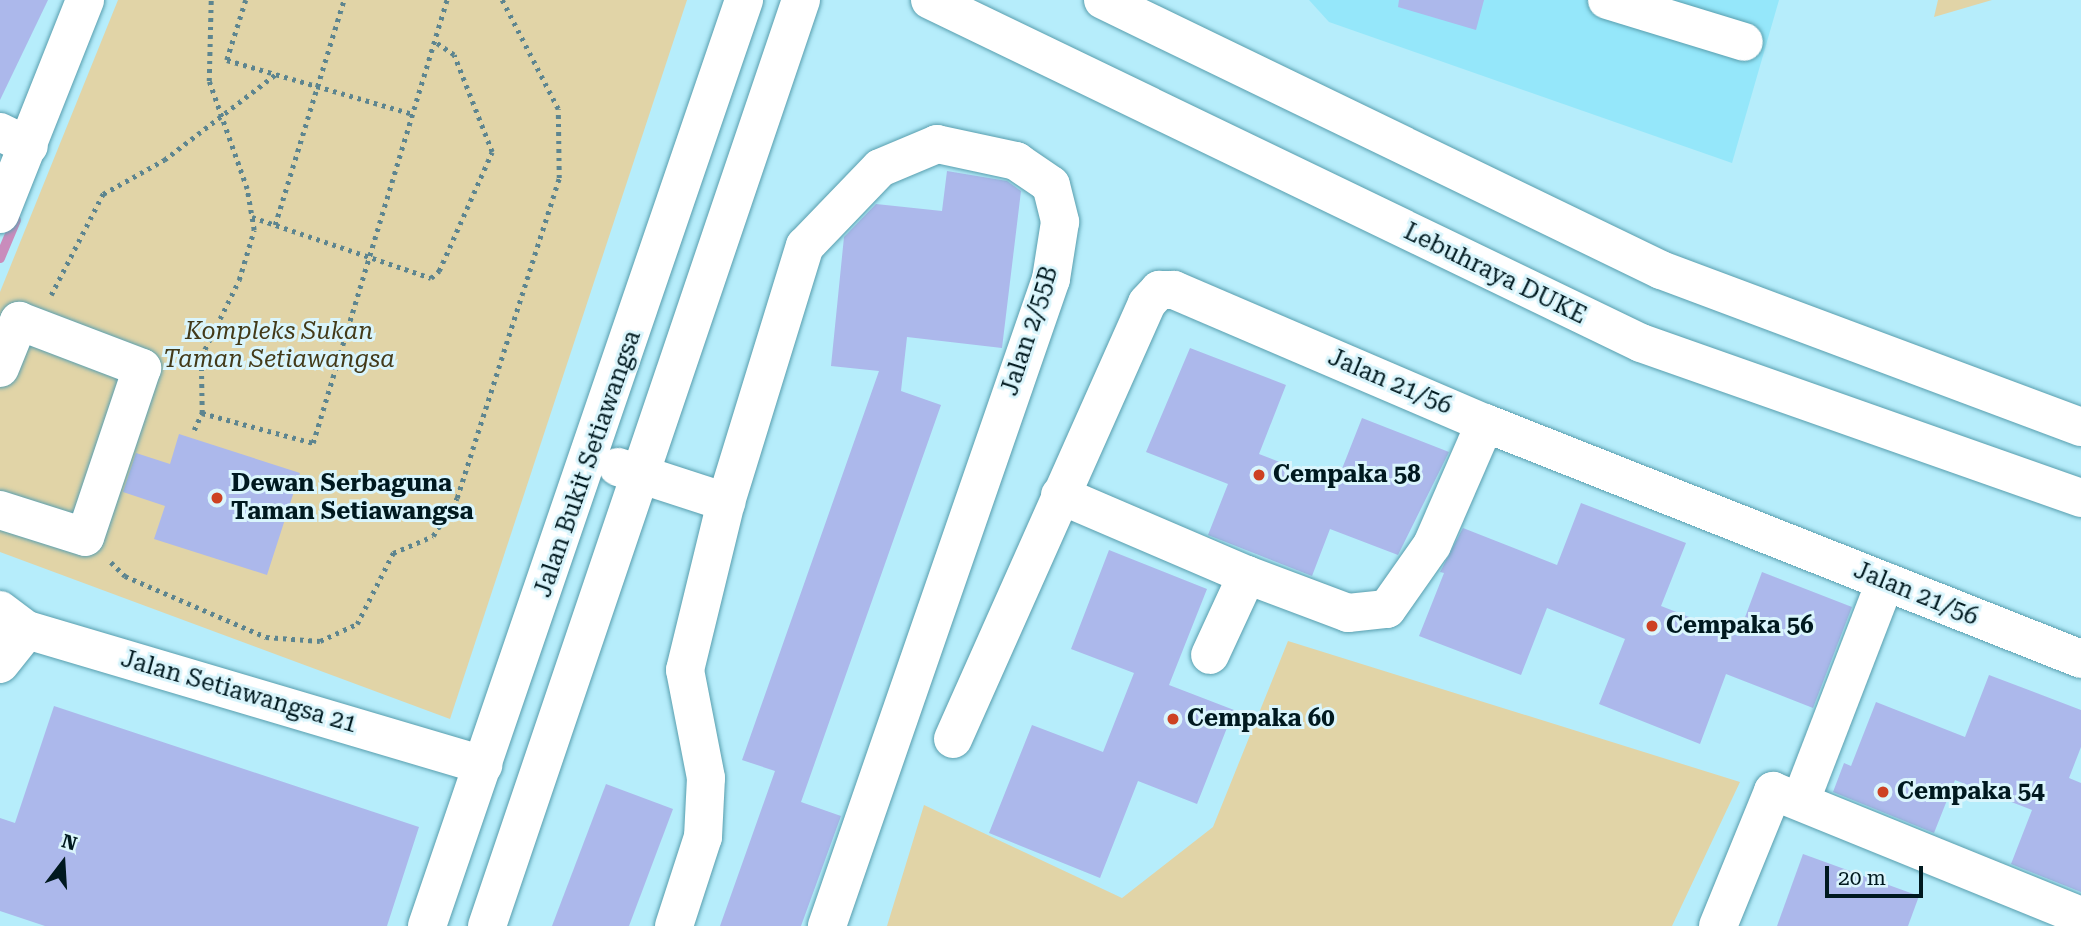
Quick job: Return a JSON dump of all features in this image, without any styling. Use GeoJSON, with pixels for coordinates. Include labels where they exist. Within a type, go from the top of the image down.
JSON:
{"type":"FeatureCollection","features":[{"type":"Feature","properties":{"kind":"main road"},"geometry":{"type":"LineString","coordinates":[[0,214],[15,139],[85,0]]}},
{"type":"Feature","properties":{"kind":"main road","name":"Jalan Bukit Setiawangsa"},"geometry":{"type":"LineString","coordinates":[[426,926],[592,458],[744,0]]}},
{"type":"Feature","properties":{"kind":"main road","name":"Lebuhraya DUKE"},"geometry":{"type":"LineString","coordinates":[[930,0],[1641,344],[2081,498]]}},
{"type":"Feature","properties":{"kind":"main road"},"geometry":{"type":"LineString","coordinates":[[1103,0],[1661,270],[2081,427]]}},
{"type":"Feature","properties":{"kind":"main road"},"geometry":{"type":"LineString","coordinates":[[1607,0],[1744,42]]}},
{"type":"Feature","properties":{"kind":"main road"},"geometry":{"type":"LineString","coordinates":[[487,926],[801,3]]}},
{"type":"Feature","properties":{"kind":"main road","name":"Jalan 2/55B"},"geometry":{"type":"LineString","coordinates":[[674,926],[703,837],[706,778],[685,670],[726,502],[805,246],[829,215],[880,168],[937,144],[1016,161],[1051,185],[1060,222],[1051,279],[827,926]]}},
{"type":"Feature","properties":{"kind":"main road","name":"Jalan 21/56"},"geometry":{"type":"LineString","coordinates":[[953,739],[1147,303],[1159,290],[1174,290],[1485,423],[2081,659]]}},
{"type":"Feature","properties":{"kind":"main road"},"geometry":{"type":"LineString","coordinates":[[0,368],[19,321],[142,368],[85,537],[0,510]]}},
{"type":"Feature","properties":{"kind":"main road"},"geometry":{"type":"LineString","coordinates":[[1060,495],[1247,575],[1348,613],[1387,609],[1432,545],[1485,423]]}},
{"type":"Feature","properties":{"kind":"main road"},"geometry":{"type":"LineString","coordinates":[[592,458],[726,502]]}},
{"type":"Feature","properties":{"kind":"main road"},"geometry":{"type":"LineString","coordinates":[[1210,655],[1247,575]]}},
{"type":"Feature","properties":{"kind":"main road"},"geometry":{"type":"LineString","coordinates":[[1801,800],[1885,582]]}},
{"type":"Feature","properties":{"kind":"main road"},"geometry":{"type":"LineString","coordinates":[[0,664],[13,620]]}},
{"type":"Feature","properties":{"kind":"main road","name":"Jalan Setiawangsa 21"},"geometry":{"type":"LineString","coordinates":[[13,620],[483,765]]}},
{"type":"Feature","properties":{"kind":"main road"},"geometry":{"type":"LineString","coordinates":[[1718,926],[1767,799],[1773,791],[1801,800],[2081,916]]}},
{"type":"Feature","properties":{"kind":"path"},"geometry":{"type":"LineString","coordinates":[[194,430],[202,413],[201,357],[239,280],[254,230],[209,81],[211,0]]}},
{"type":"Feature","properties":{"kind":"path"},"geometry":{"type":"LineString","coordinates":[[246,0],[227,60],[413,114]]}},
{"type":"Feature","properties":{"kind":"path"},"geometry":{"type":"LineString","coordinates":[[275,225],[344,0]]}},
{"type":"Feature","properties":{"kind":"path"},"geometry":{"type":"LineString","coordinates":[[202,413],[313,443],[447,0]]}},
{"type":"Feature","properties":{"kind":"path"},"geometry":{"type":"LineString","coordinates":[[85,537],[125,576],[266,637],[320,641],[357,624],[393,553],[433,536],[457,498],[559,178],[558,109],[502,0]]}},
{"type":"Feature","properties":{"kind":"path"},"geometry":{"type":"LineString","coordinates":[[252,217],[431,278],[439,271],[492,152],[454,55],[435,42]]}},
{"type":"Feature","properties":{"kind":"path"},"geometry":{"type":"LineString","coordinates":[[37,327],[103,194],[164,160],[276,74]]}},
{"type":"Feature","properties":{"kind":"shaded area"},"geometry":{"type":"Polygon","coordinates":[[[1309,0],[1779,0],[1732,163],[1329,22],[1309,0]]]}},
{"type":"Feature","properties":{"kind":"green space","name":"Kompleks Sukan Taman Setiawangsa"},"geometry":{"type":"Polygon","coordinates":[[[118,0],[687,0],[450,719],[0,552],[0,292],[118,0]]]}},
{"type":"Feature","properties":{"kind":"green space"},"geometry":{"type":"Polygon","coordinates":[[[1938,0],[1992,0],[1934,17],[1938,0]]]}},
{"type":"Feature","properties":{"kind":"green space"},"geometry":{"type":"Polygon","coordinates":[[[1288,641],[1740,782],[1672,926],[887,926],[924,805],[1122,898],[1213,827],[1288,641]]]}},
{"type":"Feature","properties":{"kind":"building"},"geometry":{"type":"Polygon","coordinates":[[[0,0],[48,0],[0,100],[0,0]]]}},
{"type":"Feature","properties":{"kind":"building"},"geometry":{"type":"Polygon","coordinates":[[[1399,0],[1484,0],[1476,30],[1398,7],[1399,0]]]}},
{"type":"Feature","properties":{"kind":"building"},"geometry":{"type":"Polygon","coordinates":[[[947,171],[1007,181],[1021,191],[1002,348],[907,337],[901,391],[941,405],[801,802],[841,816],[801,926],[720,926],[775,771],[742,760],[879,371],[831,366],[844,237],[876,204],[942,211],[947,171]]]}},
{"type":"Feature","properties":{"kind":"building","name":"Cempaka 58"},"geometry":{"type":"Polygon","coordinates":[[[1190,348],[1286,385],[1259,454],[1336,484],[1362,418],[1449,452],[1398,555],[1330,529],[1312,576],[1208,535],[1228,484],[1146,452],[1190,348]]]}},
{"type":"Feature","properties":{"kind":"building","name":"Dewan Serbaguna Taman Setiawangsa"},"geometry":{"type":"Polygon","coordinates":[[[179,434],[300,473],[267,575],[154,539],[165,506],[123,492],[136,453],[170,464],[179,434]]]}},
{"type":"Feature","properties":{"kind":"building","name":"Cempaka 56"},"geometry":{"type":"Polygon","coordinates":[[[1581,503],[1686,543],[1661,606],[1738,636],[1762,572],[1852,607],[1813,708],[1726,674],[1700,744],[1599,704],[1625,639],[1547,608],[1521,675],[1419,636],[1444,573],[1440,572],[1463,528],[1557,565],[1581,503]]]}},
{"type":"Feature","properties":{"kind":"building","name":"Cempaka 60"},"geometry":{"type":"Polygon","coordinates":[[[1109,550],[1207,589],[1169,685],[1234,710],[1197,804],[1138,781],[1100,878],[989,833],[1032,725],[1103,752],[1134,673],[1071,649],[1109,550]]]}},
{"type":"Feature","properties":{"kind":"building","name":"Cempaka 54"},"geometry":{"type":"Polygon","coordinates":[[[1989,675],[2081,710],[2081,747],[2069,778],[2081,783],[2081,892],[2011,864],[2032,810],[1955,780],[1934,833],[1833,792],[1844,763],[1851,766],[1876,702],[1965,737],[1989,675]]]}},
{"type":"Feature","properties":{"kind":"building"},"geometry":{"type":"Polygon","coordinates":[[[54,706],[419,827],[387,926],[45,926],[0,911],[0,818],[15,823],[54,706]]]}},
{"type":"Feature","properties":{"kind":"building"},"geometry":{"type":"Polygon","coordinates":[[[606,784],[673,809],[629,926],[552,926],[606,784]]]}},
{"type":"Feature","properties":{"kind":"building"},"geometry":{"type":"Polygon","coordinates":[[[1803,854],[1919,896],[1908,926],[1777,926],[1803,854]]]}},
{"type":"Feature","properties":{"kind":"waterway"},"geometry":{"type":"LineString","coordinates":[[0,258],[16,220]]}},
{"type":"Feature","properties":{"kind":"place","name":"Cempaka 58"},"geometry":{"type":"Point","coordinates":[1259,475]}},
{"type":"Feature","properties":{"kind":"place","name":"Dewan Serbaguna Taman Setiawangsa"},"geometry":{"type":"Point","coordinates":[217,498]}},
{"type":"Feature","properties":{"kind":"place","name":"Cempaka 56"},"geometry":{"type":"Point","coordinates":[1652,626]}},
{"type":"Feature","properties":{"kind":"place","name":"Cempaka 60"},"geometry":{"type":"Point","coordinates":[1173,719]}},
{"type":"Feature","properties":{"kind":"place","name":"Cempaka 54"},"geometry":{"type":"Point","coordinates":[1883,792]}}]}
